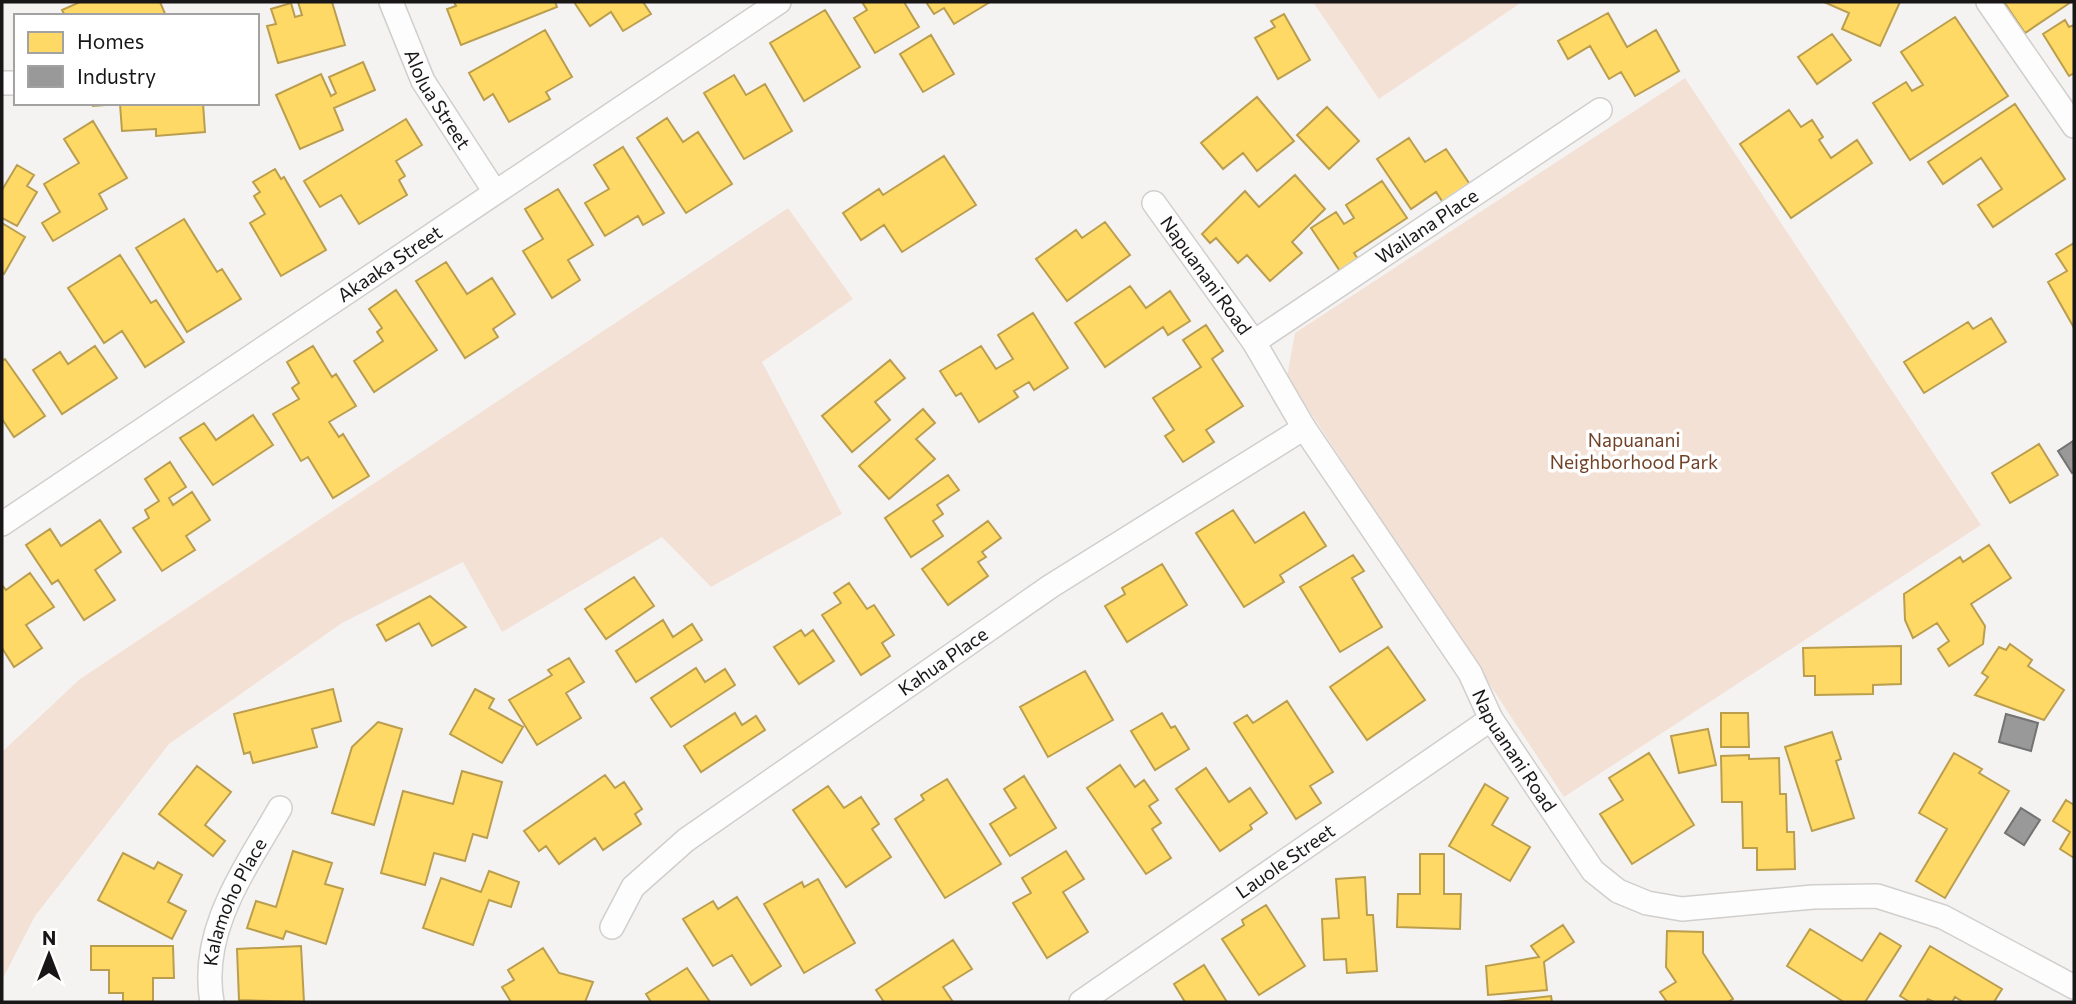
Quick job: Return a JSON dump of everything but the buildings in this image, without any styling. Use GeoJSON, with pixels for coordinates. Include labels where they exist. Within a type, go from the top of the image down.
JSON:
{"type":"FeatureCollection","features":[{"type":"Feature","properties":{"kind":"street","name":"Alolua Street"},"geometry":{"type":"LineString","coordinates":[[391,2],[423,81],[495,192]]}},
{"type":"Feature","properties":{"kind":"street","name":"Akaaka Street"},"geometry":{"type":"LineString","coordinates":[[2,524],[779,2]]}},
{"type":"Feature","properties":{"kind":"street"},"geometry":{"type":"LineString","coordinates":[[1987,2],[2074,126]]}},
{"type":"Feature","properties":{"kind":"street","name":"Wailana Place"},"geometry":{"type":"LineString","coordinates":[[1254,342],[1600,110]]}},
{"type":"Feature","properties":{"kind":"street","name":"Napuanani Road"},"geometry":{"type":"LineString","coordinates":[[1154,203],[1254,342],[1304,428],[1470,673],[1491,719],[1593,871],[1618,891],[1647,903],[1682,909],[1813,897],[1877,896],[1943,917],[2074,987]]}},
{"type":"Feature","properties":{"kind":"street","name":"Kahua Place"},"geometry":{"type":"LineString","coordinates":[[612,928],[633,887],[686,840],[1051,586],[1304,428]]}},
{"type":"Feature","properties":{"kind":"street","name":"Lauole Street"},"geometry":{"type":"LineString","coordinates":[[1081,1002],[1491,719]]}},
{"type":"Feature","properties":{"kind":"street","name":"Kalamoho Place"},"geometry":{"type":"LineString","coordinates":[[212,1002],[209,987],[212,946],[226,903],[280,808]]}},
{"type":"Feature","properties":{"kind":"green space"},"geometry":{"type":"Polygon","coordinates":[[[1313,2],[1522,2],[1379,99],[1313,2]]]}},
{"type":"Feature","properties":{"kind":"green space","name":"Napuanani Neighborhood Park"},"geometry":{"type":"Polygon","coordinates":[[[1685,78],[1981,525],[1564,797],[1287,377],[1295,333],[1685,78]]]}},
{"type":"Feature","properties":{"kind":"green space"},"geometry":{"type":"Polygon","coordinates":[[[788,208],[853,299],[762,362],[842,514],[711,587],[662,537],[502,632],[463,562],[342,623],[169,744],[35,916],[2,980],[2,752],[80,679],[788,208]]]}}]}
